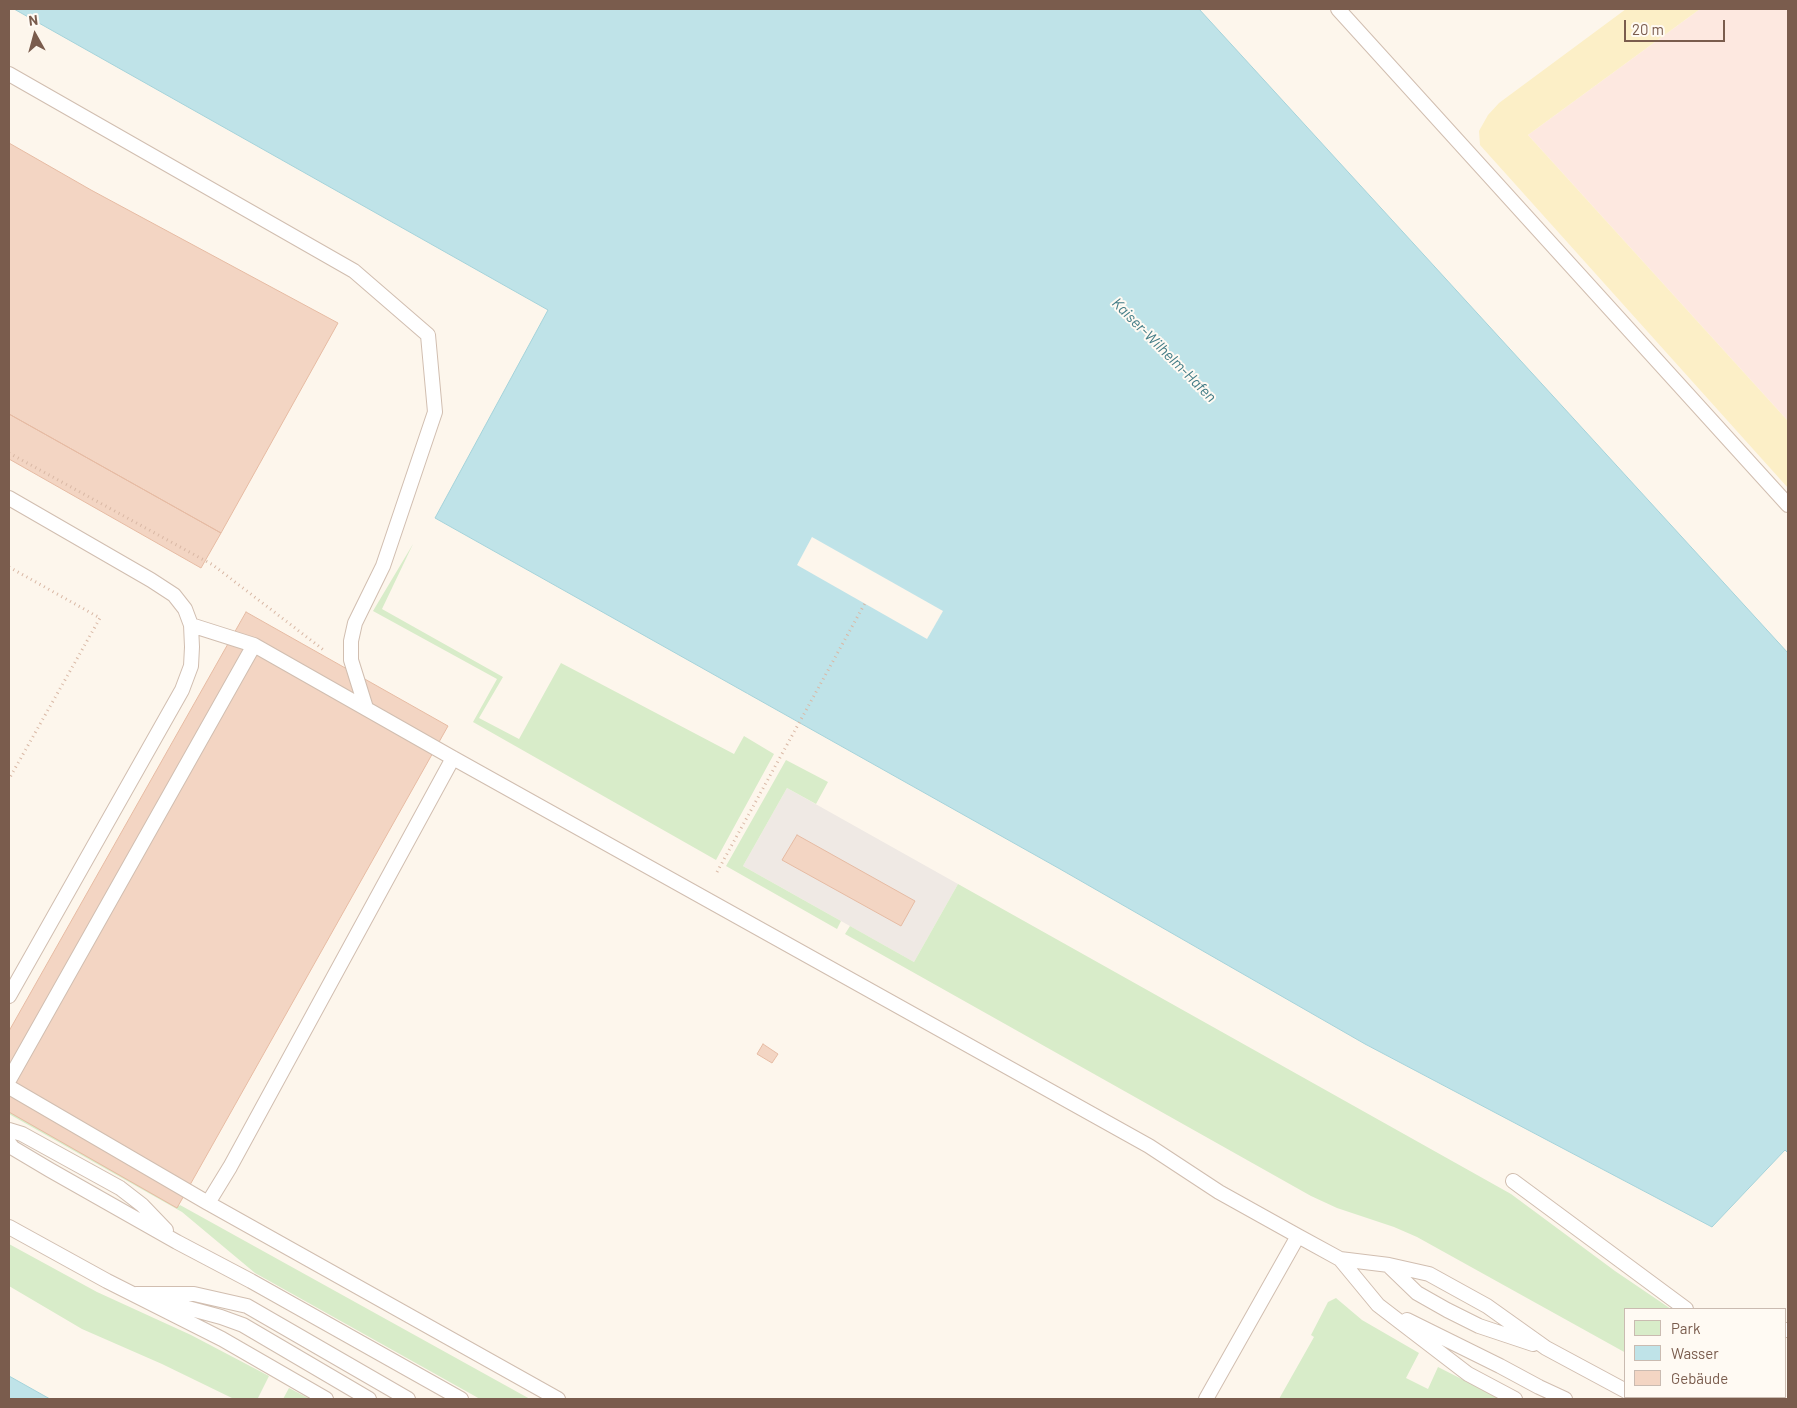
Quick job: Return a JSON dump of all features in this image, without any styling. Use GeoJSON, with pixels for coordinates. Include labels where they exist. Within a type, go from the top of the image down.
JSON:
{"type":"FeatureCollection","features":[{"type":"Feature","properties":{"kind":"lane"},"geometry":{"type":"LineString","coordinates":[[1338,9],[1788,505]]}},
{"type":"Feature","properties":{"kind":"lane"},"geometry":{"type":"LineString","coordinates":[[9,74],[354,271],[428,335],[435,412],[382,566],[355,623],[351,641],[351,660],[366,708]]}},
{"type":"Feature","properties":{"kind":"lane"},"geometry":{"type":"LineString","coordinates":[[9,498],[174,595],[185,609],[191,625],[191,666],[182,690],[9,996]]}},
{"type":"Feature","properties":{"kind":"lane"},"geometry":{"type":"LineString","coordinates":[[191,625],[254,645],[1149,1146],[1219,1192],[1340,1259],[1388,1265],[1429,1274],[1488,1306],[1546,1348],[1624,1390]]}},
{"type":"Feature","properties":{"kind":"lane"},"geometry":{"type":"LineString","coordinates":[[9,1080],[254,645]]}},
{"type":"Feature","properties":{"kind":"lane"},"geometry":{"type":"LineString","coordinates":[[208,1203],[230,1167],[453,758]]}},
{"type":"Feature","properties":{"kind":"lane"},"geometry":{"type":"LineString","coordinates":[[9,1087],[208,1203],[558,1399]]}},
{"type":"Feature","properties":{"kind":"lane"},"geometry":{"type":"LineString","coordinates":[[9,1130],[22,1134],[120,1188],[142,1205],[177,1242]]}},
{"type":"Feature","properties":{"kind":"lane"},"geometry":{"type":"LineString","coordinates":[[9,1143],[13,1148],[177,1242],[260,1286],[461,1399]]}},
{"type":"Feature","properties":{"kind":"lane"},"geometry":{"type":"LineString","coordinates":[[1513,1181],[1685,1308]]}},
{"type":"Feature","properties":{"kind":"lane"},"geometry":{"type":"LineString","coordinates":[[9,1227],[133,1294],[222,1339],[326,1399]]}},
{"type":"Feature","properties":{"kind":"lane"},"geometry":{"type":"LineString","coordinates":[[1206,1399],[1298,1236]]}},
{"type":"Feature","properties":{"kind":"lane"},"geometry":{"type":"LineString","coordinates":[[1340,1259],[1378,1305],[1468,1374],[1515,1399]]}},
{"type":"Feature","properties":{"kind":"lane"},"geometry":{"type":"LineString","coordinates":[[1388,1265],[1417,1293],[1447,1310],[1479,1326],[1546,1348]]}},
{"type":"Feature","properties":{"kind":"lane"},"geometry":{"type":"LineString","coordinates":[[133,1294],[221,1317],[244,1325],[369,1399]]}},
{"type":"Feature","properties":{"kind":"lane"},"geometry":{"type":"LineString","coordinates":[[133,1294],[194,1294],[246,1306],[408,1399]]}},
{"type":"Feature","properties":{"kind":"lane"},"geometry":{"type":"LineString","coordinates":[[1378,1305],[1565,1399]]}},
{"type":"Feature","properties":{"kind":"path"},"geometry":{"type":"LineString","coordinates":[[9,454],[213,565],[331,655],[351,660]]}},
{"type":"Feature","properties":{"kind":"path"},"geometry":{"type":"LineString","coordinates":[[9,567],[100,618],[9,779]]}},
{"type":"Feature","properties":{"kind":"path"},"geometry":{"type":"LineString","coordinates":[[716,872],[865,603]]}},
{"type":"Feature","properties":{"kind":"shaded area"},"geometry":{"type":"Polygon","coordinates":[[[1700,9],[1788,9],[1788,421],[1528,135],[1700,9]]]}},
{"type":"Feature","properties":{"kind":"shaded area"},"geometry":{"type":"Polygon","coordinates":[[[787,788],[958,884],[914,962],[743,866],[787,788]]]}},
{"type":"Feature","properties":{"kind":"green space"},"geometry":{"type":"Polygon","coordinates":[[[413,544],[382,609],[503,677],[479,718],[519,739],[561,663],[734,754],[744,736],[774,754],[716,860],[473,722],[497,679],[373,611],[413,544]]]}},
{"type":"Feature","properties":{"kind":"green space"},"geometry":{"type":"Polygon","coordinates":[[[786,760],[828,782],[816,804],[787,788],[743,866],[841,921],[837,929],[726,866],[786,760]]]}},
{"type":"Feature","properties":{"kind":"green space"},"geometry":{"type":"Polygon","coordinates":[[[958,884],[1511,1194],[1615,1271],[1670,1308],[1624,1308],[1624,1352],[1417,1237],[1394,1227],[1337,1208],[1311,1196],[845,934],[850,926],[914,962],[958,884]]]}},
{"type":"Feature","properties":{"kind":"green space"},"geometry":{"type":"Polygon","coordinates":[[[9,1110],[530,1399],[480,1399],[255,1273],[182,1212],[9,1114],[9,1110]]]}},
{"type":"Feature","properties":{"kind":"green space"},"geometry":{"type":"Polygon","coordinates":[[[9,1244],[97,1292],[191,1335],[269,1376],[259,1399],[234,1399],[162,1364],[82,1329],[9,1286],[9,1244]]]}},
{"type":"Feature","properties":{"kind":"green space"},"geometry":{"type":"Polygon","coordinates":[[[1336,1298],[1362,1320],[1419,1353],[1406,1378],[1428,1389],[1438,1367],[1501,1399],[1279,1399],[1314,1337],[1311,1335],[1328,1302],[1336,1298]]]}},
{"type":"Feature","properties":{"kind":"green space"},"geometry":{"type":"Polygon","coordinates":[[[289,1388],[310,1399],[283,1399],[289,1388]]]}},
{"type":"Feature","properties":{"kind":"sand"},"geometry":{"type":"Polygon","coordinates":[[[1626,9],[1700,9],[1528,135],[1788,421],[1788,488],[1480,145],[1479,131],[1488,115],[1499,103],[1626,9]]]}},
{"type":"Feature","properties":{"kind":"water","name":"Kaiser-Wilhelm-Hafen"},"geometry":{"type":"Polygon","coordinates":[[[14,9],[1199,9],[1788,653],[1788,1153],[1785,1150],[1712,1227],[1365,1044],[1060,869],[435,518],[548,310],[14,9]]]}},
{"type":"Feature","properties":{"kind":"water"},"geometry":{"type":"Polygon","coordinates":[[[9,1376],[50,1399],[9,1399],[9,1376]]]}},
{"type":"Feature","properties":{"kind":"pier"},"geometry":{"type":"Polygon","coordinates":[[[812,537],[943,611],[927,639],[797,565],[812,537]]]}},
{"type":"Feature","properties":{"kind":"building"},"geometry":{"type":"Polygon","coordinates":[[[9,143],[91,190],[338,323],[221,533],[9,414],[9,143]]]}},
{"type":"Feature","properties":{"kind":"building"},"geometry":{"type":"Polygon","coordinates":[[[9,414],[221,533],[201,568],[9,459],[9,414]]]}},
{"type":"Feature","properties":{"kind":"building"},"geometry":{"type":"Polygon","coordinates":[[[246,612],[448,726],[177,1208],[9,1112],[9,1031],[246,612]]]}},
{"type":"Feature","properties":{"kind":"building"},"geometry":{"type":"Polygon","coordinates":[[[797,835],[915,901],[901,926],[782,860],[797,835]]]}},
{"type":"Feature","properties":{"kind":"building"},"geometry":{"type":"Polygon","coordinates":[[[763,1044],[778,1054],[772,1063],[757,1054],[763,1044]]]}}]}
